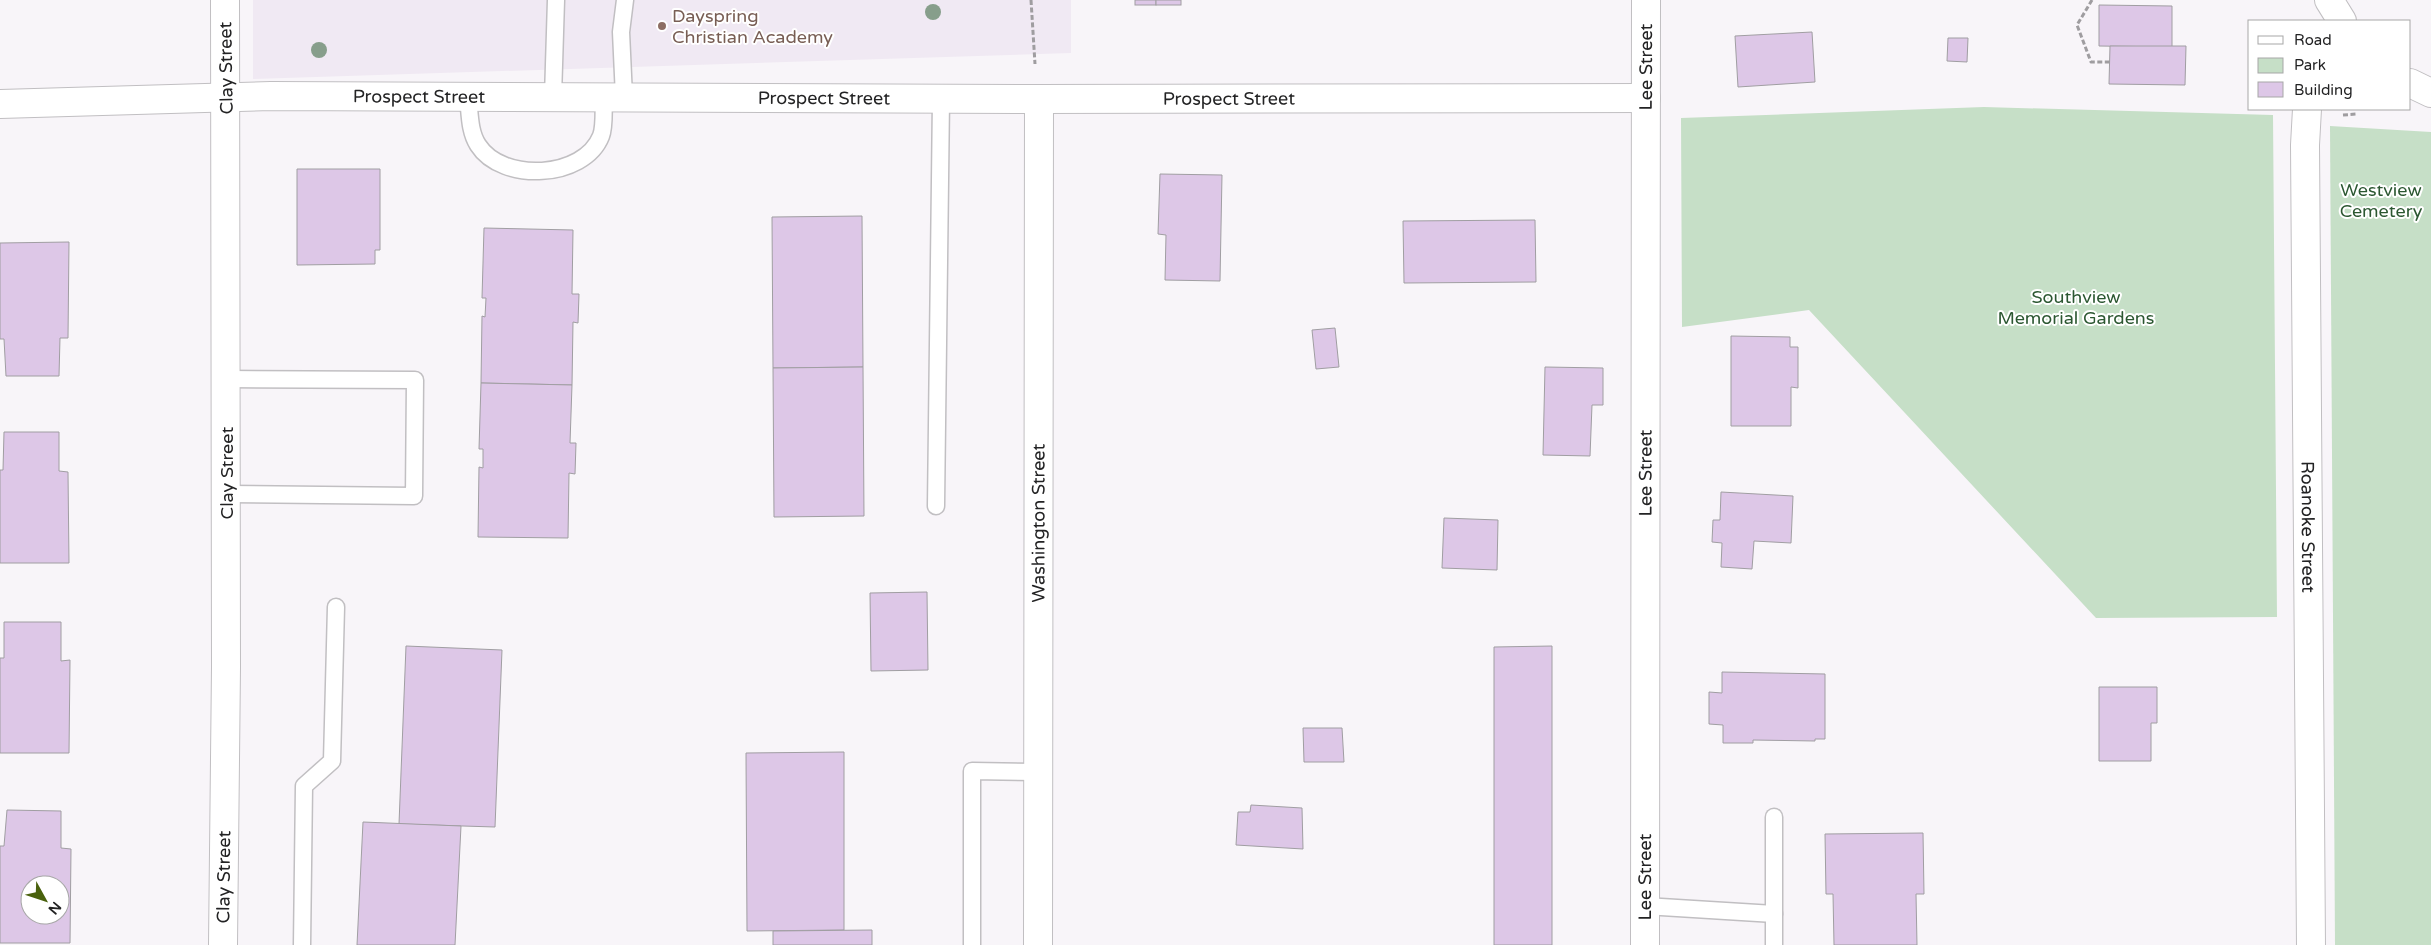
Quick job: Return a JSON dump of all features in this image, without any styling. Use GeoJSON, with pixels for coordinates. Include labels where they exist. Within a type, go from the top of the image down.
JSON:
{"type":"FeatureCollection","features":[{"type":"Feature","properties":{"kind":"street","name":"Clay Street"},"geometry":{"type":"LineString","coordinates":[[223,945],[227,494],[227,96],[225,0]]}},
{"type":"Feature","properties":{"kind":"street","name":"Lee Street"},"geometry":{"type":"LineString","coordinates":[[1645,945],[1646,0]]}},
{"type":"Feature","properties":{"kind":"street"},"geometry":{"type":"LineString","coordinates":[[2329,0],[2341,20]]}},
{"type":"Feature","properties":{"kind":"street"},"geometry":{"type":"LineString","coordinates":[[2411,84],[2431,93]]}},
{"type":"Feature","properties":{"kind":"street","name":"Prospect Street"},"geometry":{"type":"LineString","coordinates":[[0,104],[227,96],[941,99],[1646,98]]}},
{"type":"Feature","properties":{"kind":"street","name":"Washington Street"},"geometry":{"type":"LineString","coordinates":[[1038,945],[1039,99]]}},
{"type":"Feature","properties":{"kind":"street","name":"Roanoke Street"},"geometry":{"type":"LineString","coordinates":[[2307,110],[2305,145],[2312,945]]}},
{"type":"Feature","properties":{"kind":"lane"},"geometry":{"type":"LineString","coordinates":[[552,97],[556,0]]}},
{"type":"Feature","properties":{"kind":"lane"},"geometry":{"type":"LineString","coordinates":[[468,97],[471,130],[478,145],[492,161],[513,169],[559,170],[588,157],[601,135],[614,98],[625,0]]}},
{"type":"Feature","properties":{"kind":"lane"},"geometry":{"type":"LineString","coordinates":[[936,506],[941,99]]}},
{"type":"Feature","properties":{"kind":"lane"},"geometry":{"type":"LineString","coordinates":[[227,379],[416,380],[414,496],[227,494]]}},
{"type":"Feature","properties":{"kind":"lane"},"geometry":{"type":"LineString","coordinates":[[302,945],[304,786],[332,761],[336,607]]}},
{"type":"Feature","properties":{"kind":"lane"},"geometry":{"type":"LineString","coordinates":[[972,945],[972,771],[1038,772]]}},
{"type":"Feature","properties":{"kind":"lane"},"geometry":{"type":"LineString","coordinates":[[1774,817],[1774,945]]}},
{"type":"Feature","properties":{"kind":"lane"},"geometry":{"type":"LineString","coordinates":[[1645,906],[1774,914]]}},
{"type":"Feature","properties":{"kind":"path"},"geometry":{"type":"LineString","coordinates":[[1031,0],[1036,70]]}},
{"type":"Feature","properties":{"kind":"path"},"geometry":{"type":"LineString","coordinates":[[2092,0],[2077,25],[2091,62],[2110,62]]}},
{"type":"Feature","properties":{"kind":"shaded area","name":"Dayspring Christian Academy"},"geometry":{"type":"Polygon","coordinates":[[[253,0],[1071,0],[1071,53],[253,79],[253,0]]]}},
{"type":"Feature","properties":{"kind":"green space","name":"Southview Memorial Gardens"},"geometry":{"type":"Polygon","coordinates":[[[1984,107],[2273,115],[2277,617],[2096,618],[1809,310],[1682,327],[1681,118],[1984,107]]]}},
{"type":"Feature","properties":{"kind":"green space","name":"Westview Cemetery"},"geometry":{"type":"Polygon","coordinates":[[[2330,126],[2431,132],[2431,945],[2335,945],[2330,126]]]}},
{"type":"Feature","properties":{"kind":"building"},"geometry":{"type":"Polygon","coordinates":[[[1135,0],[1156,0],[1156,5],[1135,5],[1135,0]]]}},
{"type":"Feature","properties":{"kind":"building"},"geometry":{"type":"Polygon","coordinates":[[[1156,0],[1181,0],[1181,5],[1156,5],[1156,0]]]}},
{"type":"Feature","properties":{"kind":"building"},"geometry":{"type":"Polygon","coordinates":[[[2099,5],[2172,6],[2172,47],[2099,46],[2099,5]]]}},
{"type":"Feature","properties":{"kind":"building"},"geometry":{"type":"Polygon","coordinates":[[[1812,32],[1815,82],[1738,87],[1735,36],[1812,32]]]}},
{"type":"Feature","properties":{"kind":"building"},"geometry":{"type":"Polygon","coordinates":[[[1948,38],[1968,38],[1967,62],[1947,61],[1948,38]]]}},
{"type":"Feature","properties":{"kind":"building"},"geometry":{"type":"Polygon","coordinates":[[[2110,46],[2186,46],[2185,85],[2109,84],[2110,46]]]}},
{"type":"Feature","properties":{"kind":"building"},"geometry":{"type":"Polygon","coordinates":[[[297,169],[380,169],[380,250],[375,250],[375,264],[297,265],[297,169]]]}},
{"type":"Feature","properties":{"kind":"building"},"geometry":{"type":"Polygon","coordinates":[[[1160,174],[1222,175],[1220,281],[1165,280],[1166,235],[1158,234],[1160,174]]]}},
{"type":"Feature","properties":{"kind":"building"},"geometry":{"type":"Polygon","coordinates":[[[862,216],[863,367],[773,368],[772,217],[862,216]]]}},
{"type":"Feature","properties":{"kind":"building"},"geometry":{"type":"Polygon","coordinates":[[[1535,220],[1536,282],[1404,283],[1403,221],[1535,220]]]}},
{"type":"Feature","properties":{"kind":"building"},"geometry":{"type":"Polygon","coordinates":[[[484,228],[573,230],[572,294],[579,294],[578,323],[573,322],[572,385],[481,383],[482,316],[485,317],[486,298],[482,298],[484,228]]]}},
{"type":"Feature","properties":{"kind":"building"},"geometry":{"type":"Polygon","coordinates":[[[69,242],[68,338],[60,338],[59,376],[6,376],[4,339],[0,339],[0,243],[69,242]]]}},
{"type":"Feature","properties":{"kind":"building"},"geometry":{"type":"Polygon","coordinates":[[[1335,328],[1339,367],[1316,369],[1312,330],[1335,328]]]}},
{"type":"Feature","properties":{"kind":"building"},"geometry":{"type":"Polygon","coordinates":[[[1731,336],[1790,337],[1790,347],[1798,347],[1798,388],[1791,387],[1791,426],[1731,426],[1731,336]]]}},
{"type":"Feature","properties":{"kind":"building"},"geometry":{"type":"Polygon","coordinates":[[[863,367],[864,516],[774,517],[773,368],[863,367]]]}},
{"type":"Feature","properties":{"kind":"building"},"geometry":{"type":"Polygon","coordinates":[[[1545,367],[1603,368],[1603,405],[1592,405],[1590,456],[1543,455],[1545,367]]]}},
{"type":"Feature","properties":{"kind":"building"},"geometry":{"type":"Polygon","coordinates":[[[481,383],[572,385],[570,443],[576,443],[575,474],[569,473],[568,538],[478,537],[479,467],[483,468],[483,449],[479,449],[481,383]]]}},
{"type":"Feature","properties":{"kind":"building"},"geometry":{"type":"Polygon","coordinates":[[[4,432],[59,432],[59,471],[68,472],[69,563],[0,563],[0,470],[3,470],[4,432]]]}},
{"type":"Feature","properties":{"kind":"building"},"geometry":{"type":"Polygon","coordinates":[[[1721,492],[1793,496],[1791,543],[1754,541],[1752,569],[1721,567],[1722,543],[1712,542],[1713,520],[1720,520],[1721,492]]]}},
{"type":"Feature","properties":{"kind":"building"},"geometry":{"type":"Polygon","coordinates":[[[1444,518],[1498,520],[1497,570],[1442,568],[1444,518]]]}},
{"type":"Feature","properties":{"kind":"building"},"geometry":{"type":"Polygon","coordinates":[[[927,592],[928,670],[871,671],[870,593],[927,592]]]}},
{"type":"Feature","properties":{"kind":"building"},"geometry":{"type":"Polygon","coordinates":[[[4,622],[61,622],[61,661],[70,660],[69,753],[0,753],[0,658],[4,658],[4,622]]]}},
{"type":"Feature","properties":{"kind":"building"},"geometry":{"type":"Polygon","coordinates":[[[406,646],[502,650],[495,827],[399,824],[406,646]]]}},
{"type":"Feature","properties":{"kind":"building"},"geometry":{"type":"Polygon","coordinates":[[[1552,646],[1552,945],[1494,945],[1494,647],[1552,646]]]}},
{"type":"Feature","properties":{"kind":"building"},"geometry":{"type":"Polygon","coordinates":[[[1722,672],[1825,674],[1825,739],[1815,739],[1815,741],[1753,740],[1753,743],[1723,743],[1723,725],[1709,724],[1709,692],[1722,693],[1722,672]]]}},
{"type":"Feature","properties":{"kind":"building"},"geometry":{"type":"Polygon","coordinates":[[[2099,687],[2157,687],[2157,723],[2151,723],[2151,761],[2099,761],[2099,687]]]}},
{"type":"Feature","properties":{"kind":"building"},"geometry":{"type":"Polygon","coordinates":[[[1303,728],[1342,728],[1344,762],[1304,762],[1303,728]]]}},
{"type":"Feature","properties":{"kind":"building"},"geometry":{"type":"Polygon","coordinates":[[[844,752],[844,930],[747,931],[746,753],[844,752]]]}},
{"type":"Feature","properties":{"kind":"building"},"geometry":{"type":"Polygon","coordinates":[[[1251,805],[1302,808],[1303,849],[1236,845],[1238,812],[1250,812],[1251,805]]]}},
{"type":"Feature","properties":{"kind":"building"},"geometry":{"type":"Polygon","coordinates":[[[7,810],[61,811],[61,848],[71,849],[70,943],[0,943],[0,846],[4,846],[7,810]]]}},
{"type":"Feature","properties":{"kind":"building"},"geometry":{"type":"Polygon","coordinates":[[[363,822],[461,826],[455,945],[357,945],[363,822]]]}},
{"type":"Feature","properties":{"kind":"building"},"geometry":{"type":"Polygon","coordinates":[[[1923,833],[1924,894],[1916,894],[1917,945],[1834,945],[1833,894],[1826,894],[1825,834],[1923,833]]]}},
{"type":"Feature","properties":{"kind":"building"},"geometry":{"type":"Polygon","coordinates":[[[872,930],[872,945],[773,945],[773,931],[872,930]]]}},
{"type":"Feature","properties":{"kind":"place","name":"Dayspring Christian Academy"},"geometry":{"type":"Point","coordinates":[662,26]}}]}
